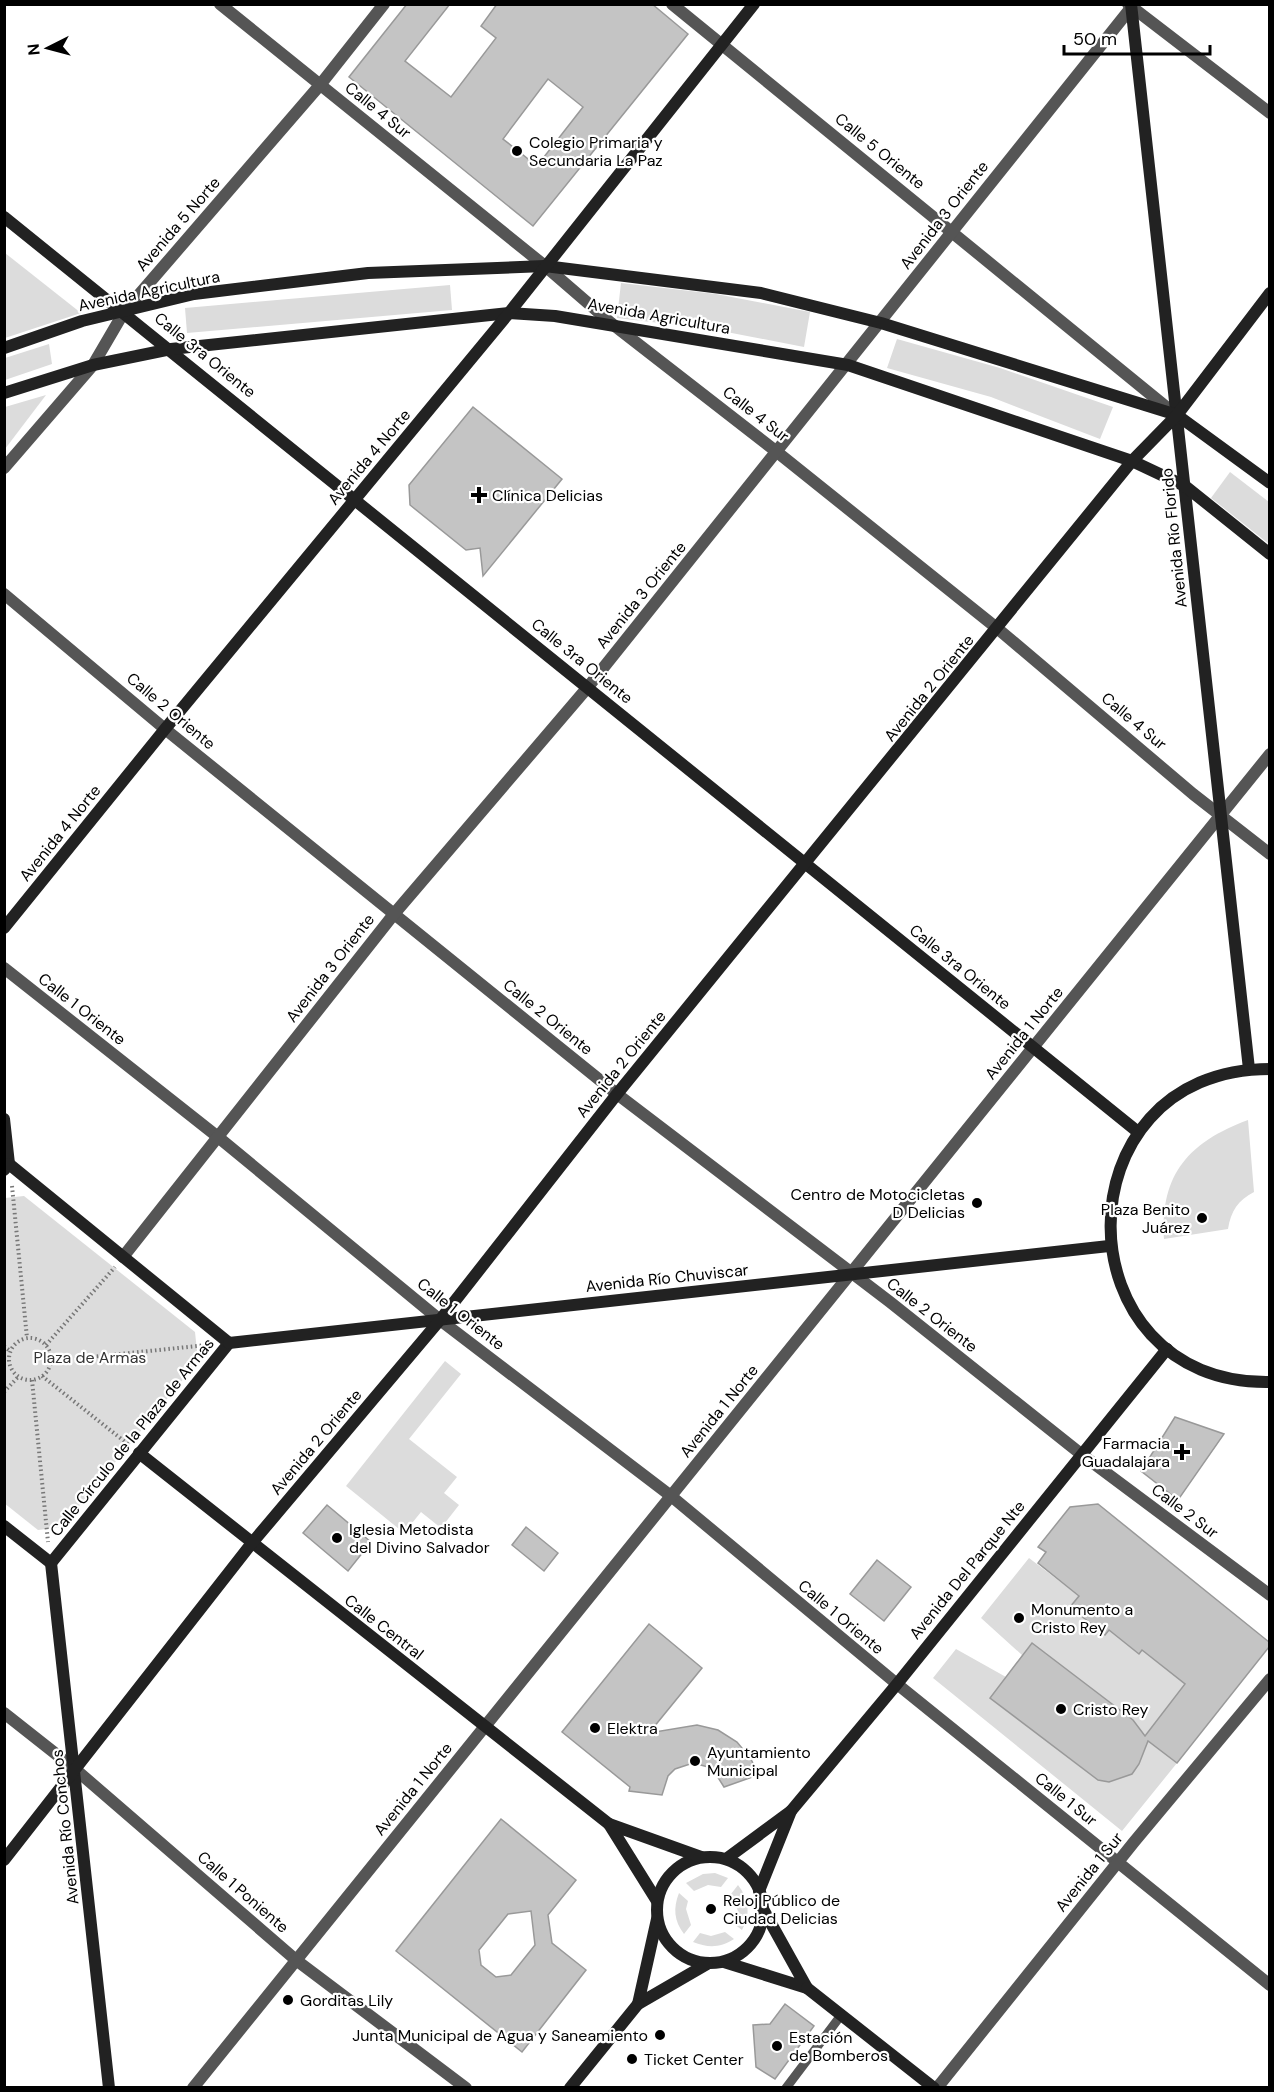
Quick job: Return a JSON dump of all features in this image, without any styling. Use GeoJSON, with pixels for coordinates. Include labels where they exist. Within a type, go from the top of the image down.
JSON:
{"type":"FeatureCollection","features":[{"type":"Feature","properties":{"kind":"main road","name":"Avenida 4 Norte"},"geometry":{"type":"LineString","coordinates":[[4,928],[165,729],[508,314],[754,4]]}},
{"type":"Feature","properties":{"kind":"main road","name":"Avenida Río Florido"},"geometry":{"type":"LineString","coordinates":[[1131,5],[1249,1069]]}},
{"type":"Feature","properties":{"kind":"main road","name":"Calle 3ra Oriente"},"geometry":{"type":"LineString","coordinates":[[4,217],[1138,1132]]}},
{"type":"Feature","properties":{"kind":"main road","name":"Avenida Agricultura"},"geometry":{"type":"LineString","coordinates":[[4,348],[82,321],[194,294],[368,273],[546,266],[760,293],[881,323],[1177,415],[1269,483]]}},
{"type":"Feature","properties":{"kind":"main road","name":"Avenida 2 Oriente"},"geometry":{"type":"LineString","coordinates":[[4,1860],[252,1544],[440,1320],[617,1094],[807,864],[1132,461],[1177,415],[1268,297]]}},
{"type":"Feature","properties":{"kind":"main road","name":"Avenida Agricultura"},"geometry":{"type":"LineString","coordinates":[[4,393],[93,366],[171,350],[508,314],[555,316],[611,323],[848,365],[1132,461],[1185,486],[1269,554]]}},
{"type":"Feature","properties":{"kind":"main road"},"geometry":{"type":"LineString","coordinates":[[1269,1069],[1249,1069],[1217,1076],[1187,1089],[1161,1108],[1138,1132],[1119,1168],[1109,1206],[1109,1246],[1120,1285],[1139,1320],[1167,1349],[1204,1371],[1246,1382],[1269,1382]]}},
{"type":"Feature","properties":{"kind":"main road"},"geometry":{"type":"LineString","coordinates":[[4,1119],[7,1167]]}},
{"type":"Feature","properties":{"kind":"main road","name":"Calle Círculo de la Plaza de Armas"},"geometry":{"type":"LineString","coordinates":[[4,1526],[51,1563],[229,1343],[7,1167]]}},
{"type":"Feature","properties":{"kind":"main road","name":"Avenida Río Chuviscar"},"geometry":{"type":"LineString","coordinates":[[229,1343],[1109,1246]]}},
{"type":"Feature","properties":{"kind":"main road","name":"Avenida Del Parque Nte"},"geometry":{"type":"LineString","coordinates":[[791,1811],[897,1684],[1080,1454],[1167,1349]]}},
{"type":"Feature","properties":{"kind":"main road","name":"Calle Central"},"geometry":{"type":"LineString","coordinates":[[140,1453],[252,1544],[609,1824]]}},
{"type":"Feature","properties":{"kind":"main road","name":"Avenida Río Conchos"},"geometry":{"type":"LineString","coordinates":[[51,1563],[109,2088]]}},
{"type":"Feature","properties":{"kind":"main road"},"geometry":{"type":"LineString","coordinates":[[726,1859],[791,1811]]}},
{"type":"Feature","properties":{"kind":"main road"},"geometry":{"type":"LineString","coordinates":[[759,1891],[791,1811]]}},
{"type":"Feature","properties":{"kind":"main road"},"geometry":{"type":"LineString","coordinates":[[609,1824],[701,1857],[726,1859],[746,1872],[759,1891],[763,1909],[807,1988]]}},
{"type":"Feature","properties":{"kind":"main road"},"geometry":{"type":"LineString","coordinates":[[609,1824],[657,1901]]}},
{"type":"Feature","properties":{"kind":"main road"},"geometry":{"type":"LineString","coordinates":[[638,2004],[657,1918],[657,1901],[663,1885],[672,1872],[685,1862],[701,1857]]}},
{"type":"Feature","properties":{"kind":"main road"},"geometry":{"type":"LineString","coordinates":[[570,2088],[638,2004],[707,1964],[724,1962],[740,1954],[753,1942],[761,1927],[763,1909]]}},
{"type":"Feature","properties":{"kind":"main road"},"geometry":{"type":"LineString","coordinates":[[657,1918],[661,1932],[679,1954],[707,1964]]}},
{"type":"Feature","properties":{"kind":"main road"},"geometry":{"type":"LineString","coordinates":[[724,1962],[807,1988],[936,2088]]}},
{"type":"Feature","properties":{"kind":"street","name":"Calle 4 Sur"},"geometry":{"type":"LineString","coordinates":[[220,4],[546,266],[611,323],[998,629],[1269,854]]}},
{"type":"Feature","properties":{"kind":"street","name":"Avenida 5 Norte"},"geometry":{"type":"LineString","coordinates":[[4,468],[93,366],[124,312],[320,85],[384,4]]}},
{"type":"Feature","properties":{"kind":"street","name":"Calle 5 Oriente"},"geometry":{"type":"LineString","coordinates":[[672,4],[1177,415]]}},
{"type":"Feature","properties":{"kind":"street"},"geometry":{"type":"LineString","coordinates":[[1131,5],[1269,113]]}},
{"type":"Feature","properties":{"kind":"street","name":"Avenida 3 Oriente"},"geometry":{"type":"LineString","coordinates":[[123,1257],[394,914],[588,687],[848,365],[951,230],[1131,5]]}},
{"type":"Feature","properties":{"kind":"street","name":"Calle 2 Oriente"},"geometry":{"type":"LineString","coordinates":[[4,594],[165,729],[617,1094],[786,1221],[1080,1454]]}},
{"type":"Feature","properties":{"kind":"street","name":"Avenida 1 Norte"},"geometry":{"type":"LineString","coordinates":[[193,2088],[1269,754]]}},
{"type":"Feature","properties":{"kind":"street","name":"Calle 1 Oriente"},"geometry":{"type":"LineString","coordinates":[[4,968],[218,1137],[440,1320],[671,1496],[897,1684]]}},
{"type":"Feature","properties":{"kind":"street","name":"Calle 2 Sur"},"geometry":{"type":"LineString","coordinates":[[1080,1454],[1269,1595]]}},
{"type":"Feature","properties":{"kind":"street","name":"Avenida 1 Sur"},"geometry":{"type":"LineString","coordinates":[[936,2088],[1269,1679]]}},
{"type":"Feature","properties":{"kind":"street","name":"Calle 1 Sur"},"geometry":{"type":"LineString","coordinates":[[897,1684],[1269,1985]]}},
{"type":"Feature","properties":{"kind":"street","name":"Calle 1 Poniente"},"geometry":{"type":"LineString","coordinates":[[4,1713],[75,1769],[296,1960],[466,2088]]}},
{"type":"Feature","properties":{"kind":"lane"},"geometry":{"type":"LineString","coordinates":[[786,2088],[842,2014]]}},
{"type":"Feature","properties":{"kind":"path"},"geometry":{"type":"LineString","coordinates":[[7,1167],[27,1338]]}},
{"type":"Feature","properties":{"kind":"path"},"geometry":{"type":"LineString","coordinates":[[46,1345],[123,1257]]}},
{"type":"Feature","properties":{"kind":"path"},"geometry":{"type":"LineString","coordinates":[[27,1338],[40,1340],[46,1345],[51,1361],[48,1371],[42,1376],[32,1380],[18,1377],[7,1366],[10,1351],[15,1344],[27,1338]]}},
{"type":"Feature","properties":{"kind":"path"},"geometry":{"type":"LineString","coordinates":[[51,1361],[229,1343]]}},
{"type":"Feature","properties":{"kind":"path"},"geometry":{"type":"LineString","coordinates":[[4,1346],[10,1351]]}},
{"type":"Feature","properties":{"kind":"path"},"geometry":{"type":"LineString","coordinates":[[42,1376],[140,1453]]}},
{"type":"Feature","properties":{"kind":"path"},"geometry":{"type":"LineString","coordinates":[[4,1392],[18,1377]]}},
{"type":"Feature","properties":{"kind":"path"},"geometry":{"type":"LineString","coordinates":[[32,1380],[51,1563]]}},
{"type":"Feature","properties":{"kind":"green space"},"geometry":{"type":"Polygon","coordinates":[[[5,253],[81,313],[5,338],[5,253]]]}},
{"type":"Feature","properties":{"kind":"green space"},"geometry":{"type":"Polygon","coordinates":[[[621,283],[716,294],[810,312],[804,347],[711,329],[617,318],[621,283]]]}},
{"type":"Feature","properties":{"kind":"green space"},"geometry":{"type":"Polygon","coordinates":[[[450,285],[452,310],[187,333],[185,308],[450,285]]]}},
{"type":"Feature","properties":{"kind":"green space"},"geometry":{"type":"Polygon","coordinates":[[[897,339],[1000,368],[1113,407],[1100,439],[991,397],[887,368],[897,339]]]}},
{"type":"Feature","properties":{"kind":"green space"},"geometry":{"type":"Polygon","coordinates":[[[49,344],[52,364],[5,380],[5,358],[49,344]]]}},
{"type":"Feature","properties":{"kind":"green space"},"geometry":{"type":"Polygon","coordinates":[[[46,395],[5,449],[5,407],[46,395]]]}},
{"type":"Feature","properties":{"kind":"green space"},"geometry":{"type":"Polygon","coordinates":[[[1230,472],[1269,502],[1269,544],[1211,498],[1230,472]]]}},
{"type":"Feature","properties":{"kind":"green space"},"geometry":{"type":"Polygon","coordinates":[[[1248,1120],[1254,1192],[1236,1207],[1228,1229],[1164,1239],[1167,1196],[1182,1163],[1209,1139],[1248,1120]]]}},
{"type":"Feature","properties":{"kind":"green space","name":"Plaza de Armas"},"geometry":{"type":"Polygon","coordinates":[[[24,1196],[195,1332],[198,1361],[62,1527],[38,1530],[4,1503],[5,1198],[24,1196]]]}},
{"type":"Feature","properties":{"kind":"green space"},"geometry":{"type":"Polygon","coordinates":[[[445,1361],[461,1374],[409,1439],[457,1477],[444,1493],[459,1505],[441,1528],[421,1512],[404,1533],[346,1486],[445,1361]]]}},
{"type":"Feature","properties":{"kind":"green space"},"geometry":{"type":"Polygon","coordinates":[[[1029,1558],[1079,1596],[1071,1608],[1104,1635],[1109,1630],[1139,1654],[1142,1650],[1185,1684],[1144,1737],[1177,1763],[1122,1831],[933,1678],[956,1649],[1006,1677],[1022,1655],[981,1618],[1029,1558]]]}},
{"type":"Feature","properties":{"kind":"green space"},"geometry":{"type":"Polygon","coordinates":[[[715,1873],[728,1878],[721,1887],[708,1885],[694,1891],[686,1883],[703,1874],[715,1873]]]}},
{"type":"Feature","properties":{"kind":"green space"},"geometry":{"type":"Polygon","coordinates":[[[738,1885],[745,1896],[748,1907],[747,1918],[742,1930],[734,1924],[738,1911],[731,1894],[738,1885]]]}},
{"type":"Feature","properties":{"kind":"green space"},"geometry":{"type":"Polygon","coordinates":[[[679,1893],[688,1901],[686,1909],[691,1925],[684,1934],[678,1924],[676,1914],[679,1893]]]}},
{"type":"Feature","properties":{"kind":"green space"},"geometry":{"type":"Polygon","coordinates":[[[725,1932],[734,1939],[714,1946],[693,1942],[700,1933],[711,1936],[725,1932]]]}},
{"type":"Feature","properties":{"kind":"building","name":"Colegio Primaria y Secundaria La Paz"},"geometry":{"type":"Polygon","coordinates":[[[407,4],[450,4],[405,61],[451,97],[496,38],[481,26],[497,4],[652,4],[688,34],[533,226],[349,77],[407,4]],[[548,79],[503,139],[537,166],[583,107],[548,79]]]}},
{"type":"Feature","properties":{"kind":"building","name":"Clínica Delicias"},"geometry":{"type":"Polygon","coordinates":[[[473,407],[562,479],[483,576],[480,548],[466,550],[410,505],[409,485],[473,407]]]}},
{"type":"Feature","properties":{"kind":"building","name":"Farmacia Guadalajara"},"geometry":{"type":"Polygon","coordinates":[[[1175,1417],[1224,1434],[1178,1500],[1141,1471],[1175,1417]]]}},
{"type":"Feature","properties":{"kind":"building"},"geometry":{"type":"Polygon","coordinates":[[[1098,1504],[1269,1642],[1269,1647],[1177,1763],[1148,1741],[1139,1764],[1132,1774],[1109,1782],[1098,1780],[990,1698],[1032,1643],[1133,1720],[1145,1736],[1185,1684],[1142,1650],[1139,1654],[1109,1630],[1105,1635],[1070,1607],[1079,1596],[1038,1563],[1046,1552],[1038,1547],[1070,1507],[1098,1504]]]}},
{"type":"Feature","properties":{"kind":"building","name":"Iglesia Metodista del Divino Salvador"},"geometry":{"type":"Polygon","coordinates":[[[327,1505],[371,1542],[348,1571],[303,1533],[327,1505]]]}},
{"type":"Feature","properties":{"kind":"building"},"geometry":{"type":"Polygon","coordinates":[[[526,1527],[558,1553],[544,1571],[512,1545],[526,1527]]]}},
{"type":"Feature","properties":{"kind":"building"},"geometry":{"type":"Polygon","coordinates":[[[877,1560],[911,1587],[884,1621],[850,1594],[877,1560]]]}},
{"type":"Feature","properties":{"kind":"building"},"geometry":{"type":"Polygon","coordinates":[[[649,1624],[702,1668],[649,1733],[697,1725],[718,1730],[737,1742],[751,1759],[758,1775],[724,1787],[712,1768],[693,1763],[675,1769],[668,1776],[662,1795],[629,1791],[630,1787],[562,1732],[649,1624]]]}},
{"type":"Feature","properties":{"kind":"building"},"geometry":{"type":"Polygon","coordinates":[[[501,1819],[576,1880],[548,1915],[552,1943],[586,1970],[522,2052],[396,1951],[501,1819]],[[531,1911],[508,1914],[479,1950],[481,1965],[496,1977],[511,1975],[535,1945],[531,1911]]]}},
{"type":"Feature","properties":{"kind":"building","name":"Estación de Bomberos"},"geometry":{"type":"Polygon","coordinates":[[[785,2004],[814,2026],[775,2079],[756,2067],[753,2025],[770,2024],[785,2004]]]}},
{"type":"Feature","properties":{"kind":"place","name":"Colegio Primaria y Secundaria La Paz"},"geometry":{"type":"Point","coordinates":[517,151]}},
{"type":"Feature","properties":{"kind":"place","name":"Clínica Delicias"},"geometry":{"type":"Point","coordinates":[479,495]}},
{"type":"Feature","properties":{"kind":"place","name":"Centro de Motocicletas D Delicias"},"geometry":{"type":"Point","coordinates":[977,1203]}},
{"type":"Feature","properties":{"kind":"place","name":"Plaza Benito Juárez"},"geometry":{"type":"Point","coordinates":[1202,1218]}},
{"type":"Feature","properties":{"kind":"place","name":"Farmacia Guadalajara"},"geometry":{"type":"Point","coordinates":[1182,1452]}},
{"type":"Feature","properties":{"kind":"place","name":"Iglesia Metodista del Divino Salvador"},"geometry":{"type":"Point","coordinates":[337,1538]}},
{"type":"Feature","properties":{"kind":"place","name":"Monumento a Cristo Rey"},"geometry":{"type":"Point","coordinates":[1019,1618]}},
{"type":"Feature","properties":{"kind":"place","name":"Cristo Rey"},"geometry":{"type":"Point","coordinates":[1061,1709]}},
{"type":"Feature","properties":{"kind":"place","name":"Elektra"},"geometry":{"type":"Point","coordinates":[595,1728]}},
{"type":"Feature","properties":{"kind":"place","name":"Ayuntamiento Municipal"},"geometry":{"type":"Point","coordinates":[695,1761]}},
{"type":"Feature","properties":{"kind":"place","name":"Reloj Público de Ciudad Delicias"},"geometry":{"type":"Point","coordinates":[711,1909]}},
{"type":"Feature","properties":{"kind":"place","name":"Gorditas Lily"},"geometry":{"type":"Point","coordinates":[288,2000]}},
{"type":"Feature","properties":{"kind":"place","name":"Junta Municipal de Agua y Saneamiento"},"geometry":{"type":"Point","coordinates":[660,2035]}},
{"type":"Feature","properties":{"kind":"place","name":"Estación de Bomberos"},"geometry":{"type":"Point","coordinates":[777,2046]}},
{"type":"Feature","properties":{"kind":"place","name":"Ticket Center"},"geometry":{"type":"Point","coordinates":[632,2059]}}]}
